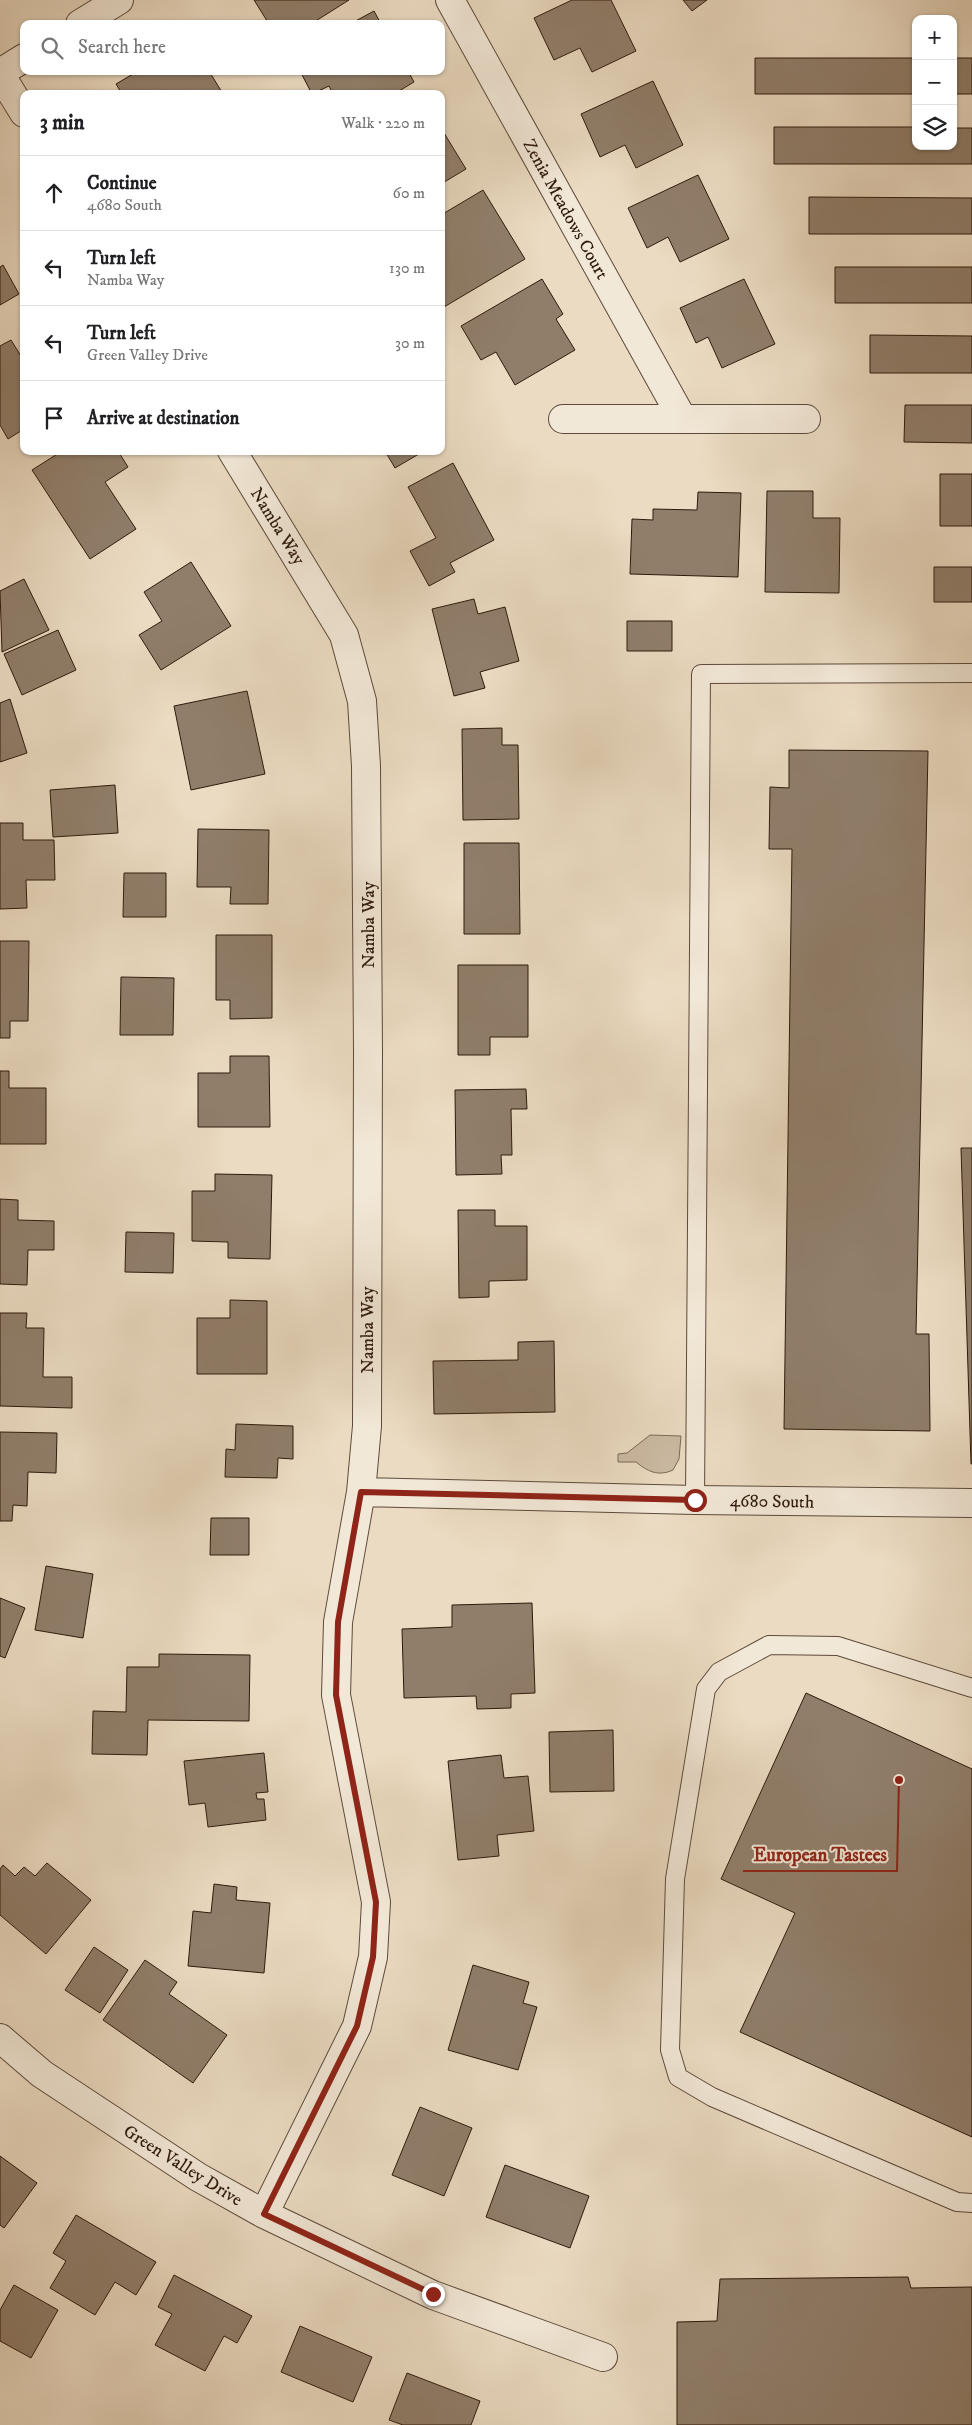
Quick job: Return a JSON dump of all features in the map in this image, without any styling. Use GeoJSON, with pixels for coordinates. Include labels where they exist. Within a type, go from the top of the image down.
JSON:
{"type":"FeatureCollection","features":[{"type":"Feature","properties":{"kind":"street"},"geometry":{"type":"LineString","coordinates":[[86,20],[119,0]]}},
{"type":"Feature","properties":{"kind":"street","name":"Zenia Meadows Court"},"geometry":{"type":"LineString","coordinates":[[450,0],[682,418]]}},
{"type":"Feature","properties":{"kind":"street"},"geometry":{"type":"LineString","coordinates":[[20,61],[0,74],[20,106]]}},
{"type":"Feature","properties":{"kind":"street"},"geometry":{"type":"LineString","coordinates":[[563,419],[806,419]]}},
{"type":"Feature","properties":{"kind":"street","name":"Namba Way"},"geometry":{"type":"LineString","coordinates":[[234,455],[344,635],[362,701],[366,766],[368,1061],[367,1426],[361,1492],[338,1622],[336,1695],[376,1902],[373,1957],[357,2026],[264,2214]]}},
{"type":"Feature","properties":{"kind":"street","name":"4680 South"},"geometry":{"type":"LineString","coordinates":[[361,1492],[695,1500],[972,1503]]}},
{"type":"Feature","properties":{"kind":"street","name":"Green Valley Drive"},"geometry":{"type":"LineString","coordinates":[[0,2038],[42,2074],[198,2177],[264,2214],[433,2294],[603,2357]]}},
{"type":"Feature","properties":{"kind":"lane"},"geometry":{"type":"LineString","coordinates":[[695,1500],[701,674],[972,673]]}},
{"type":"Feature","properties":{"kind":"lane"},"geometry":{"type":"LineString","coordinates":[[972,1688],[838,1646],[769,1644],[719,1672],[706,1689],[675,1879],[670,2050],[678,2078],[712,2097],[956,2202],[972,2203]]}},
{"type":"Feature","properties":{"kind":"shaded area"},"geometry":{"type":"Polygon","coordinates":[[[650,1435],[681,1436],[679,1459],[673,1470],[658,1473],[644,1468],[636,1462],[618,1462],[618,1454],[627,1453],[650,1435]]]}},
{"type":"Feature","properties":{"kind":"building"},"geometry":{"type":"Polygon","coordinates":[[[254,0],[349,0],[317,20],[266,20],[254,0]]]}},
{"type":"Feature","properties":{"kind":"building"},"geometry":{"type":"Polygon","coordinates":[[[572,0],[611,0],[636,51],[592,72],[580,48],[554,60],[534,18],[572,0]]]}},
{"type":"Feature","properties":{"kind":"building"},"geometry":{"type":"Polygon","coordinates":[[[683,0],[707,0],[692,11],[683,0]]]}},
{"type":"Feature","properties":{"kind":"building"},"geometry":{"type":"Polygon","coordinates":[[[374,11],[379,20],[357,20],[374,11]]]}},
{"type":"Feature","properties":{"kind":"building"},"geometry":{"type":"Polygon","coordinates":[[[755,58],[912,58],[912,94],[755,94],[755,58]]]}},
{"type":"Feature","properties":{"kind":"building"},"geometry":{"type":"Polygon","coordinates":[[[957,58],[972,58],[972,94],[957,94],[957,58]]]}},
{"type":"Feature","properties":{"kind":"building"},"geometry":{"type":"Polygon","coordinates":[[[131,75],[211,75],[221,90],[120,90],[116,84],[131,75]]]}},
{"type":"Feature","properties":{"kind":"building"},"geometry":{"type":"Polygon","coordinates":[[[302,75],[410,75],[414,82],[401,90],[331,90],[329,86],[320,90],[310,90],[302,75]]]}},
{"type":"Feature","properties":{"kind":"building"},"geometry":{"type":"Polygon","coordinates":[[[653,81],[683,145],[636,168],[625,145],[600,157],[581,114],[653,81]]]}},
{"type":"Feature","properties":{"kind":"building"},"geometry":{"type":"Polygon","coordinates":[[[774,127],[912,127],[912,150],[957,150],[957,128],[972,128],[972,164],[774,164],[774,127]]]}},
{"type":"Feature","properties":{"kind":"building"},"geometry":{"type":"Polygon","coordinates":[[[445,135],[466,169],[445,182],[445,135]]]}},
{"type":"Feature","properties":{"kind":"building"},"geometry":{"type":"Polygon","coordinates":[[[698,175],[729,239],[680,262],[668,237],[647,248],[628,208],[698,175]]]}},
{"type":"Feature","properties":{"kind":"building"},"geometry":{"type":"Polygon","coordinates":[[[483,190],[525,259],[445,306],[445,213],[483,190]]]}},
{"type":"Feature","properties":{"kind":"building"},"geometry":{"type":"Polygon","coordinates":[[[809,197],[972,198],[972,234],[809,234],[809,197]]]}},
{"type":"Feature","properties":{"kind":"building"},"geometry":{"type":"Polygon","coordinates":[[[3,265],[19,294],[0,305],[0,267],[3,265]]]}},
{"type":"Feature","properties":{"kind":"building"},"geometry":{"type":"Polygon","coordinates":[[[835,267],[972,267],[972,303],[835,303],[835,267]]]}},
{"type":"Feature","properties":{"kind":"building"},"geometry":{"type":"Polygon","coordinates":[[[542,279],[563,314],[556,319],[575,350],[515,385],[496,352],[481,360],[461,326],[542,279]]]}},
{"type":"Feature","properties":{"kind":"building"},"geometry":{"type":"Polygon","coordinates":[[[744,279],[775,344],[722,368],[708,337],[696,343],[680,308],[744,279]]]}},
{"type":"Feature","properties":{"kind":"building"},"geometry":{"type":"Polygon","coordinates":[[[870,335],[972,336],[972,373],[870,373],[870,335]]]}},
{"type":"Feature","properties":{"kind":"building"},"geometry":{"type":"Polygon","coordinates":[[[11,340],[20,355],[20,432],[8,439],[0,425],[0,346],[11,340]]]}},
{"type":"Feature","properties":{"kind":"building"},"geometry":{"type":"Polygon","coordinates":[[[905,405],[972,405],[972,443],[904,442],[905,405]]]}},
{"type":"Feature","properties":{"kind":"building"},"geometry":{"type":"Polygon","coordinates":[[[56,455],[120,455],[128,467],[105,482],[136,529],[90,559],[32,470],[56,455]]]}},
{"type":"Feature","properties":{"kind":"building"},"geometry":{"type":"Polygon","coordinates":[[[387,455],[417,455],[395,468],[387,455]]]}},
{"type":"Feature","properties":{"kind":"building"},"geometry":{"type":"Polygon","coordinates":[[[453,463],[494,540],[450,563],[455,572],[429,586],[410,551],[436,538],[408,487],[453,463]]]}},
{"type":"Feature","properties":{"kind":"building"},"geometry":{"type":"Polygon","coordinates":[[[940,474],[972,474],[972,526],[940,526],[940,474]]]}},
{"type":"Feature","properties":{"kind":"building"},"geometry":{"type":"Polygon","coordinates":[[[767,491],[813,491],[813,518],[840,518],[839,593],[765,592],[767,491]]]}},
{"type":"Feature","properties":{"kind":"building"},"geometry":{"type":"Polygon","coordinates":[[[698,492],[741,493],[738,577],[630,574],[632,519],[653,520],[653,509],[697,510],[698,492]]]}},
{"type":"Feature","properties":{"kind":"building"},"geometry":{"type":"Polygon","coordinates":[[[191,562],[231,626],[161,670],[139,635],[162,621],[144,592],[191,562]]]}},
{"type":"Feature","properties":{"kind":"building"},"geometry":{"type":"Polygon","coordinates":[[[934,567],[972,567],[972,602],[934,602],[934,567]]]}},
{"type":"Feature","properties":{"kind":"building"},"geometry":{"type":"Polygon","coordinates":[[[24,579],[49,630],[2,652],[0,591],[24,579]]]}},
{"type":"Feature","properties":{"kind":"building"},"geometry":{"type":"Polygon","coordinates":[[[474,599],[478,614],[505,607],[519,661],[480,672],[485,688],[454,696],[432,609],[474,599]]]}},
{"type":"Feature","properties":{"kind":"building"},"geometry":{"type":"Polygon","coordinates":[[[627,621],[672,621],[672,651],[627,651],[627,621]]]}},
{"type":"Feature","properties":{"kind":"building"},"geometry":{"type":"Polygon","coordinates":[[[58,630],[76,670],[22,695],[4,654],[58,630]]]}},
{"type":"Feature","properties":{"kind":"building"},"geometry":{"type":"Polygon","coordinates":[[[247,691],[265,774],[191,790],[174,706],[247,691]]]}},
{"type":"Feature","properties":{"kind":"building"},"geometry":{"type":"Polygon","coordinates":[[[10,699],[27,753],[0,762],[0,703],[10,699]]]}},
{"type":"Feature","properties":{"kind":"building"},"geometry":{"type":"Polygon","coordinates":[[[502,728],[502,745],[518,745],[519,819],[463,820],[462,729],[502,728]]]}},
{"type":"Feature","properties":{"kind":"building"},"geometry":{"type":"Polygon","coordinates":[[[789,750],[928,751],[916,1334],[929,1334],[930,1431],[784,1429],[792,849],[769,849],[770,787],[789,788],[789,750]]]}},
{"type":"Feature","properties":{"kind":"building"},"geometry":{"type":"Polygon","coordinates":[[[115,785],[118,833],[53,837],[50,790],[115,785]]]}},
{"type":"Feature","properties":{"kind":"building"},"geometry":{"type":"Polygon","coordinates":[[[0,823],[23,823],[23,840],[54,840],[55,880],[26,880],[27,908],[0,909],[0,823]]]}},
{"type":"Feature","properties":{"kind":"building"},"geometry":{"type":"Polygon","coordinates":[[[198,829],[269,830],[268,904],[230,904],[231,887],[197,887],[198,829]]]}},
{"type":"Feature","properties":{"kind":"building"},"geometry":{"type":"Polygon","coordinates":[[[464,843],[519,843],[520,934],[464,934],[464,843]]]}},
{"type":"Feature","properties":{"kind":"building"},"geometry":{"type":"Polygon","coordinates":[[[124,873],[166,873],[166,917],[123,917],[124,873]]]}},
{"type":"Feature","properties":{"kind":"building"},"geometry":{"type":"Polygon","coordinates":[[[216,935],[272,935],[272,1018],[230,1019],[230,1000],[216,1000],[216,935]]]}},
{"type":"Feature","properties":{"kind":"building"},"geometry":{"type":"Polygon","coordinates":[[[0,941],[29,941],[28,1021],[10,1021],[10,1038],[0,1038],[0,941]]]}},
{"type":"Feature","properties":{"kind":"building"},"geometry":{"type":"Polygon","coordinates":[[[458,965],[528,965],[528,1037],[490,1037],[490,1055],[458,1055],[458,965]]]}},
{"type":"Feature","properties":{"kind":"building"},"geometry":{"type":"Polygon","coordinates":[[[121,977],[174,978],[173,1035],[120,1035],[121,977]]]}},
{"type":"Feature","properties":{"kind":"building"},"geometry":{"type":"Polygon","coordinates":[[[230,1056],[269,1056],[270,1127],[198,1127],[198,1073],[230,1073],[230,1056]]]}},
{"type":"Feature","properties":{"kind":"building"},"geometry":{"type":"Polygon","coordinates":[[[0,1071],[9,1071],[9,1088],[46,1088],[46,1144],[0,1144],[0,1071]]]}},
{"type":"Feature","properties":{"kind":"building"},"geometry":{"type":"Polygon","coordinates":[[[526,1089],[527,1109],[511,1109],[512,1155],[501,1155],[502,1174],[456,1175],[455,1090],[526,1089]]]}},
{"type":"Feature","properties":{"kind":"building"},"geometry":{"type":"Polygon","coordinates":[[[961,1148],[972,1148],[972,1464],[971,1464],[961,1148]]]}},
{"type":"Feature","properties":{"kind":"building"},"geometry":{"type":"Polygon","coordinates":[[[215,1174],[272,1175],[270,1259],[228,1258],[228,1242],[192,1241],[192,1191],[215,1191],[215,1174]]]}},
{"type":"Feature","properties":{"kind":"building"},"geometry":{"type":"Polygon","coordinates":[[[0,1199],[18,1200],[18,1220],[54,1221],[54,1250],[28,1250],[27,1285],[0,1284],[0,1199]]]}},
{"type":"Feature","properties":{"kind":"building"},"geometry":{"type":"Polygon","coordinates":[[[458,1210],[495,1210],[495,1226],[527,1226],[527,1280],[489,1281],[489,1297],[459,1298],[458,1210]]]}},
{"type":"Feature","properties":{"kind":"building"},"geometry":{"type":"Polygon","coordinates":[[[126,1232],[174,1233],[173,1273],[125,1272],[126,1232]]]}},
{"type":"Feature","properties":{"kind":"building"},"geometry":{"type":"Polygon","coordinates":[[[230,1300],[267,1301],[267,1374],[197,1374],[197,1318],[230,1318],[230,1300]]]}},
{"type":"Feature","properties":{"kind":"building"},"geometry":{"type":"Polygon","coordinates":[[[0,1313],[27,1313],[26,1328],[44,1328],[43,1377],[72,1377],[72,1408],[0,1406],[0,1313]]]}},
{"type":"Feature","properties":{"kind":"building"},"geometry":{"type":"Polygon","coordinates":[[[554,1341],[555,1412],[434,1414],[433,1361],[518,1360],[518,1342],[554,1341]]]}},
{"type":"Feature","properties":{"kind":"building"},"geometry":{"type":"Polygon","coordinates":[[[236,1424],[293,1426],[293,1459],[278,1458],[277,1478],[225,1477],[226,1449],[235,1450],[236,1424]]]}},
{"type":"Feature","properties":{"kind":"building"},"geometry":{"type":"Polygon","coordinates":[[[0,1432],[57,1433],[56,1473],[28,1472],[27,1506],[13,1505],[12,1521],[0,1521],[0,1432]]]}},
{"type":"Feature","properties":{"kind":"building"},"geometry":{"type":"Polygon","coordinates":[[[211,1518],[249,1518],[249,1555],[210,1555],[211,1518]]]}},
{"type":"Feature","properties":{"kind":"building"},"geometry":{"type":"Polygon","coordinates":[[[46,1566],[93,1574],[83,1638],[35,1630],[46,1566]]]}},
{"type":"Feature","properties":{"kind":"building"},"geometry":{"type":"Polygon","coordinates":[[[0,1598],[25,1608],[5,1658],[0,1656],[0,1598]]]}},
{"type":"Feature","properties":{"kind":"building"},"geometry":{"type":"Polygon","coordinates":[[[532,1603],[535,1693],[511,1694],[511,1708],[477,1709],[476,1696],[404,1698],[402,1629],[452,1627],[452,1605],[532,1603]]]}},
{"type":"Feature","properties":{"kind":"building"},"geometry":{"type":"Polygon","coordinates":[[[159,1654],[250,1655],[249,1721],[148,1720],[147,1755],[92,1754],[93,1711],[126,1712],[127,1667],[159,1667],[159,1654]]]}},
{"type":"Feature","properties":{"kind":"building"},"geometry":{"type":"Polygon","coordinates":[[[806,1693],[972,1769],[972,2137],[740,2032],[795,1913],[721,1879],[806,1693]]]}},
{"type":"Feature","properties":{"kind":"building"},"geometry":{"type":"Polygon","coordinates":[[[613,1730],[614,1791],[550,1792],[549,1732],[613,1730]]]}},
{"type":"Feature","properties":{"kind":"building"},"geometry":{"type":"Polygon","coordinates":[[[264,1753],[268,1792],[256,1793],[257,1799],[264,1799],[266,1820],[208,1827],[205,1803],[189,1805],[184,1761],[264,1753]]]}},
{"type":"Feature","properties":{"kind":"building"},"geometry":{"type":"Polygon","coordinates":[[[501,1755],[504,1778],[528,1776],[534,1831],[497,1835],[499,1856],[458,1860],[448,1761],[501,1755]]]}},
{"type":"Feature","properties":{"kind":"building"},"geometry":{"type":"Polygon","coordinates":[[[47,1863],[91,1900],[46,1954],[0,1915],[0,1869],[3,1865],[15,1876],[24,1867],[35,1876],[47,1863]]]}},
{"type":"Feature","properties":{"kind":"building"},"geometry":{"type":"Polygon","coordinates":[[[214,1884],[237,1887],[236,1900],[270,1903],[264,1973],[188,1966],[193,1911],[211,1913],[214,1884]]]}},
{"type":"Feature","properties":{"kind":"building"},"geometry":{"type":"Polygon","coordinates":[[[94,1947],[128,1970],[100,2013],[65,1990],[94,1947]]]}},
{"type":"Feature","properties":{"kind":"building"},"geometry":{"type":"Polygon","coordinates":[[[145,1960],[177,1982],[169,1994],[227,2035],[193,2083],[103,2020],[145,1960]]]}},
{"type":"Feature","properties":{"kind":"building"},"geometry":{"type":"Polygon","coordinates":[[[473,1965],[529,1982],[523,2003],[537,2007],[518,2070],[448,2050],[473,1965]]]}},
{"type":"Feature","properties":{"kind":"building"},"geometry":{"type":"Polygon","coordinates":[[[420,2107],[472,2128],[444,2196],[392,2175],[420,2107]]]}},
{"type":"Feature","properties":{"kind":"building"},"geometry":{"type":"Polygon","coordinates":[[[0,2156],[37,2183],[4,2228],[0,2225],[0,2156]]]}},
{"type":"Feature","properties":{"kind":"building"},"geometry":{"type":"Polygon","coordinates":[[[505,2165],[589,2196],[570,2248],[486,2217],[505,2165]]]}},
{"type":"Feature","properties":{"kind":"building"},"geometry":{"type":"Polygon","coordinates":[[[76,2215],[156,2262],[136,2295],[115,2282],[95,2315],[50,2288],[66,2261],[53,2253],[76,2215]]]}},
{"type":"Feature","properties":{"kind":"building"},"geometry":{"type":"Polygon","coordinates":[[[174,2275],[252,2316],[237,2343],[224,2336],[205,2371],[155,2345],[172,2314],[158,2307],[174,2275]]]}},
{"type":"Feature","properties":{"kind":"building"},"geometry":{"type":"Polygon","coordinates":[[[908,2277],[911,2288],[972,2287],[972,2425],[677,2425],[677,2322],[717,2321],[720,2279],[908,2277]]]}},
{"type":"Feature","properties":{"kind":"building"},"geometry":{"type":"Polygon","coordinates":[[[14,2285],[58,2310],[31,2358],[0,2341],[0,2310],[14,2285]]]}},
{"type":"Feature","properties":{"kind":"building"},"geometry":{"type":"Polygon","coordinates":[[[300,2326],[372,2357],[353,2402],[281,2372],[300,2326]]]}},
{"type":"Feature","properties":{"kind":"building"},"geometry":{"type":"Polygon","coordinates":[[[407,2373],[480,2401],[471,2425],[403,2425],[389,2420],[407,2373]]]}},
{"type":"Feature","properties":{"kind":"place","name":"European Tastees"},"geometry":{"type":"Point","coordinates":[899,1780]}},
{"type":"Feature","properties":{"kind":"route"},"geometry":{"type":"LineString","coordinates":[[433,2294],[264,2214],[357,2026],[373,1957],[376,1902],[336,1695],[338,1622],[361,1492],[695,1500]]}}]}
